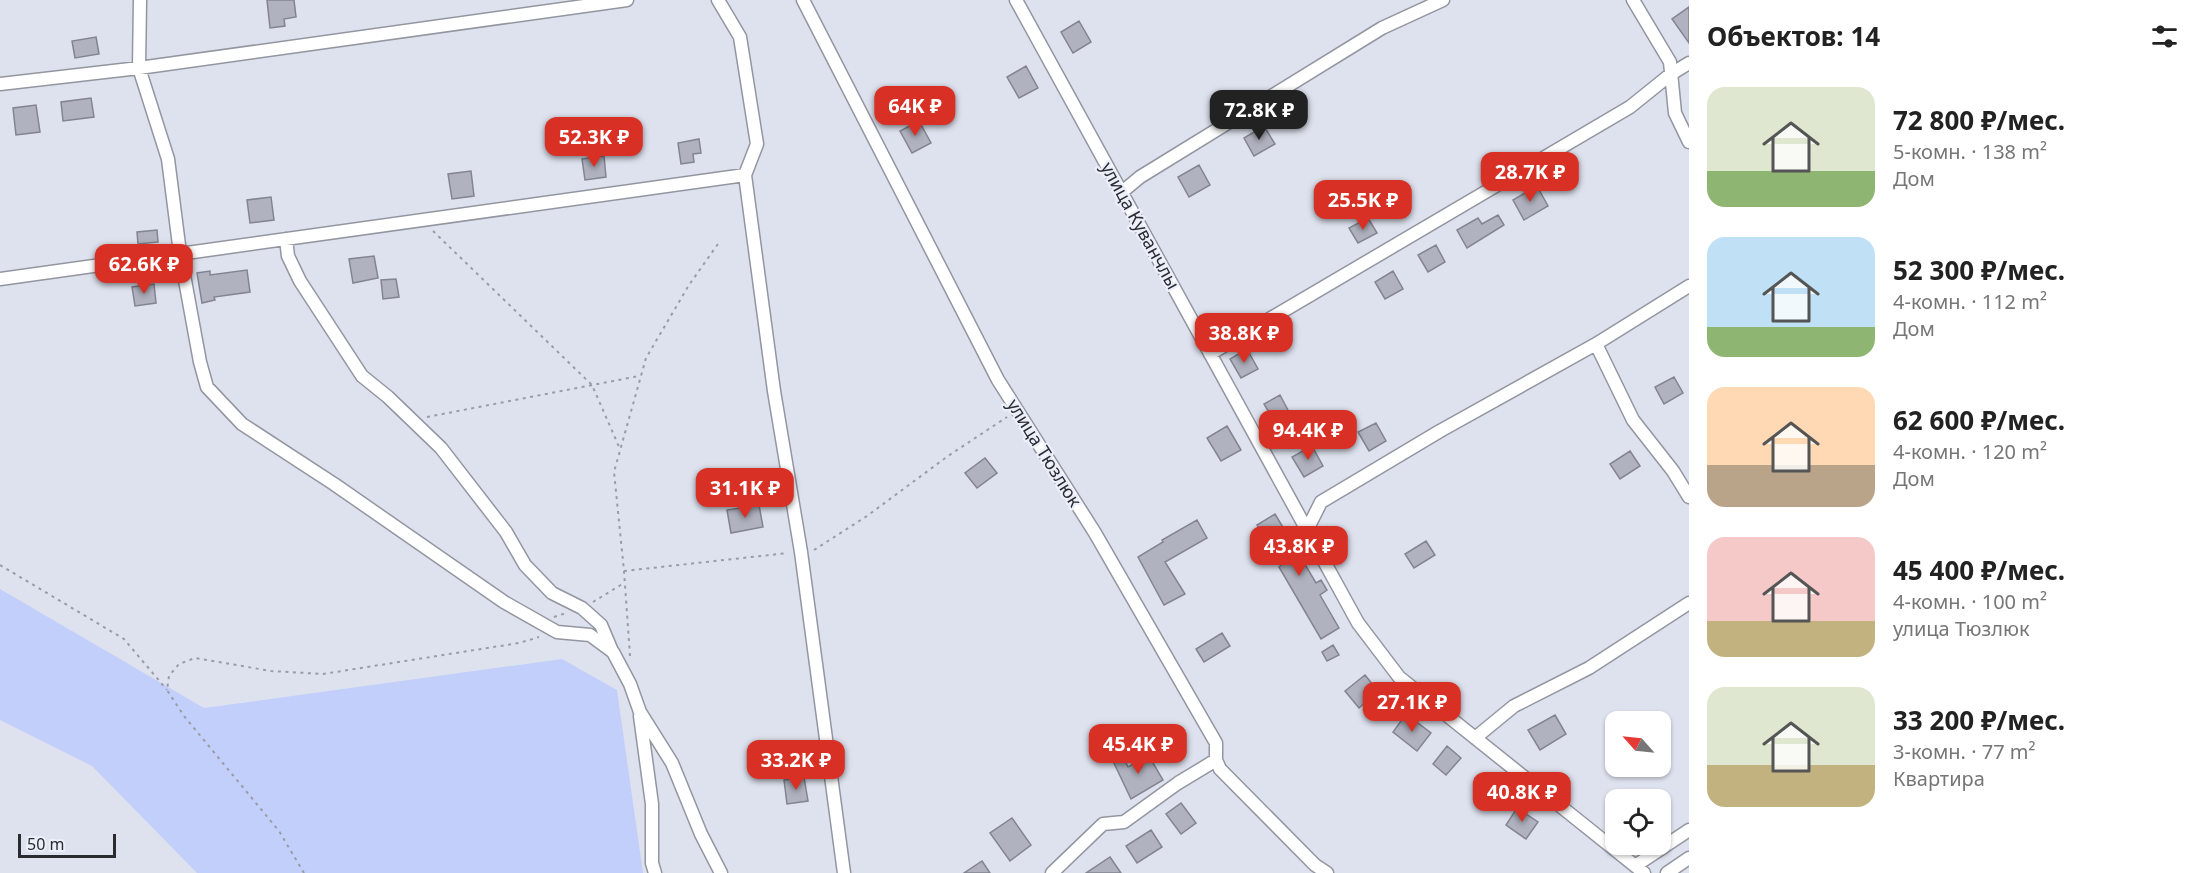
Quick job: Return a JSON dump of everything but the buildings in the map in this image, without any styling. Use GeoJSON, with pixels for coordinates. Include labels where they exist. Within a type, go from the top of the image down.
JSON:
{"type":"FeatureCollection","features":[{"type":"Feature","properties":{"kind":"street"},"geometry":{"type":"LineString","coordinates":[[140,0],[139,68],[168,159],[180,253],[200,362],[207,387],[242,424],[334,484],[504,602],[557,632],[590,635],[613,652]]}},
{"type":"Feature","properties":{"kind":"street"},"geometry":{"type":"LineString","coordinates":[[0,84],[139,68],[627,0]]}},
{"type":"Feature","properties":{"kind":"street"},"geometry":{"type":"LineString","coordinates":[[718,0],[740,37],[757,144],[745,176],[774,391],[801,552],[844,873]]}},
{"type":"Feature","properties":{"kind":"street","name":"улица Тюзлюк"},"geometry":{"type":"LineString","coordinates":[[803,0],[993,369],[1095,533],[1216,743],[1216,760],[1220,769],[1315,866],[1327,873]]}},
{"type":"Feature","properties":{"kind":"street","name":"улица Куванчлы"},"geometry":{"type":"LineString","coordinates":[[1016,0],[1358,623],[1399,677],[1639,869]]}},
{"type":"Feature","properties":{"kind":"street"},"geometry":{"type":"LineString","coordinates":[[1122,192],[1140,177],[1382,28],[1443,0]]}},
{"type":"Feature","properties":{"kind":"street"},"geometry":{"type":"LineString","coordinates":[[1633,0],[1670,62],[1675,112],[1689,142]]}},
{"type":"Feature","properties":{"kind":"street"},"geometry":{"type":"LineString","coordinates":[[1210,354],[1630,107],[1671,74],[1689,63]]}},
{"type":"Feature","properties":{"kind":"street"},"geometry":{"type":"LineString","coordinates":[[0,279],[745,176]]}},
{"type":"Feature","properties":{"kind":"street"},"geometry":{"type":"LineString","coordinates":[[285,239],[288,256],[300,281],[362,375],[441,448],[506,532],[525,565],[552,592],[582,608],[601,625],[630,684],[640,712],[652,804],[652,863],[655,873]]}},
{"type":"Feature","properties":{"kind":"street"},"geometry":{"type":"LineString","coordinates":[[1307,530],[1321,502],[1440,431],[1596,344],[1689,286]]}},
{"type":"Feature","properties":{"kind":"street"},"geometry":{"type":"LineString","coordinates":[[1596,344],[1633,420],[1673,471],[1689,497]]}},
{"type":"Feature","properties":{"kind":"street"},"geometry":{"type":"LineString","coordinates":[[1475,738],[1514,706],[1589,668],[1689,603]]}},
{"type":"Feature","properties":{"kind":"street"},"geometry":{"type":"LineString","coordinates":[[640,712],[672,763],[701,834],[721,873]]}},
{"type":"Feature","properties":{"kind":"street"},"geometry":{"type":"LineString","coordinates":[[1052,873],[1103,824],[1124,822],[1178,783],[1216,760]]}},
{"type":"Feature","properties":{"kind":"street"},"geometry":{"type":"LineString","coordinates":[[1639,869],[1689,830]]}},
{"type":"Feature","properties":{"kind":"street"},"geometry":{"type":"LineString","coordinates":[[1667,873],[1689,858]]}},
{"type":"Feature","properties":{"kind":"path"},"geometry":{"type":"LineString","coordinates":[[422,220],[592,385],[620,449]]}},
{"type":"Feature","properties":{"kind":"path"},"geometry":{"type":"LineString","coordinates":[[630,665],[614,472],[646,358],[689,285],[720,241]]}},
{"type":"Feature","properties":{"kind":"path"},"geometry":{"type":"LineString","coordinates":[[412,420],[641,376]]}},
{"type":"Feature","properties":{"kind":"path"},"geometry":{"type":"LineString","coordinates":[[624,571],[813,551],[1018,410]]}},
{"type":"Feature","properties":{"kind":"path"},"geometry":{"type":"LineString","coordinates":[[0,565],[124,639],[168,690],[184,716],[279,831],[303,873]]}},
{"type":"Feature","properties":{"kind":"path"},"geometry":{"type":"LineString","coordinates":[[168,690],[170,676],[179,664],[195,658],[271,671],[323,674],[519,643],[557,632]]}},
{"type":"Feature","properties":{"kind":"shaded area"},"geometry":{"type":"Polygon","coordinates":[[[0,589],[204,708],[562,659],[617,690],[643,873],[197,873],[92,766],[0,720],[0,589]]]}}]}
